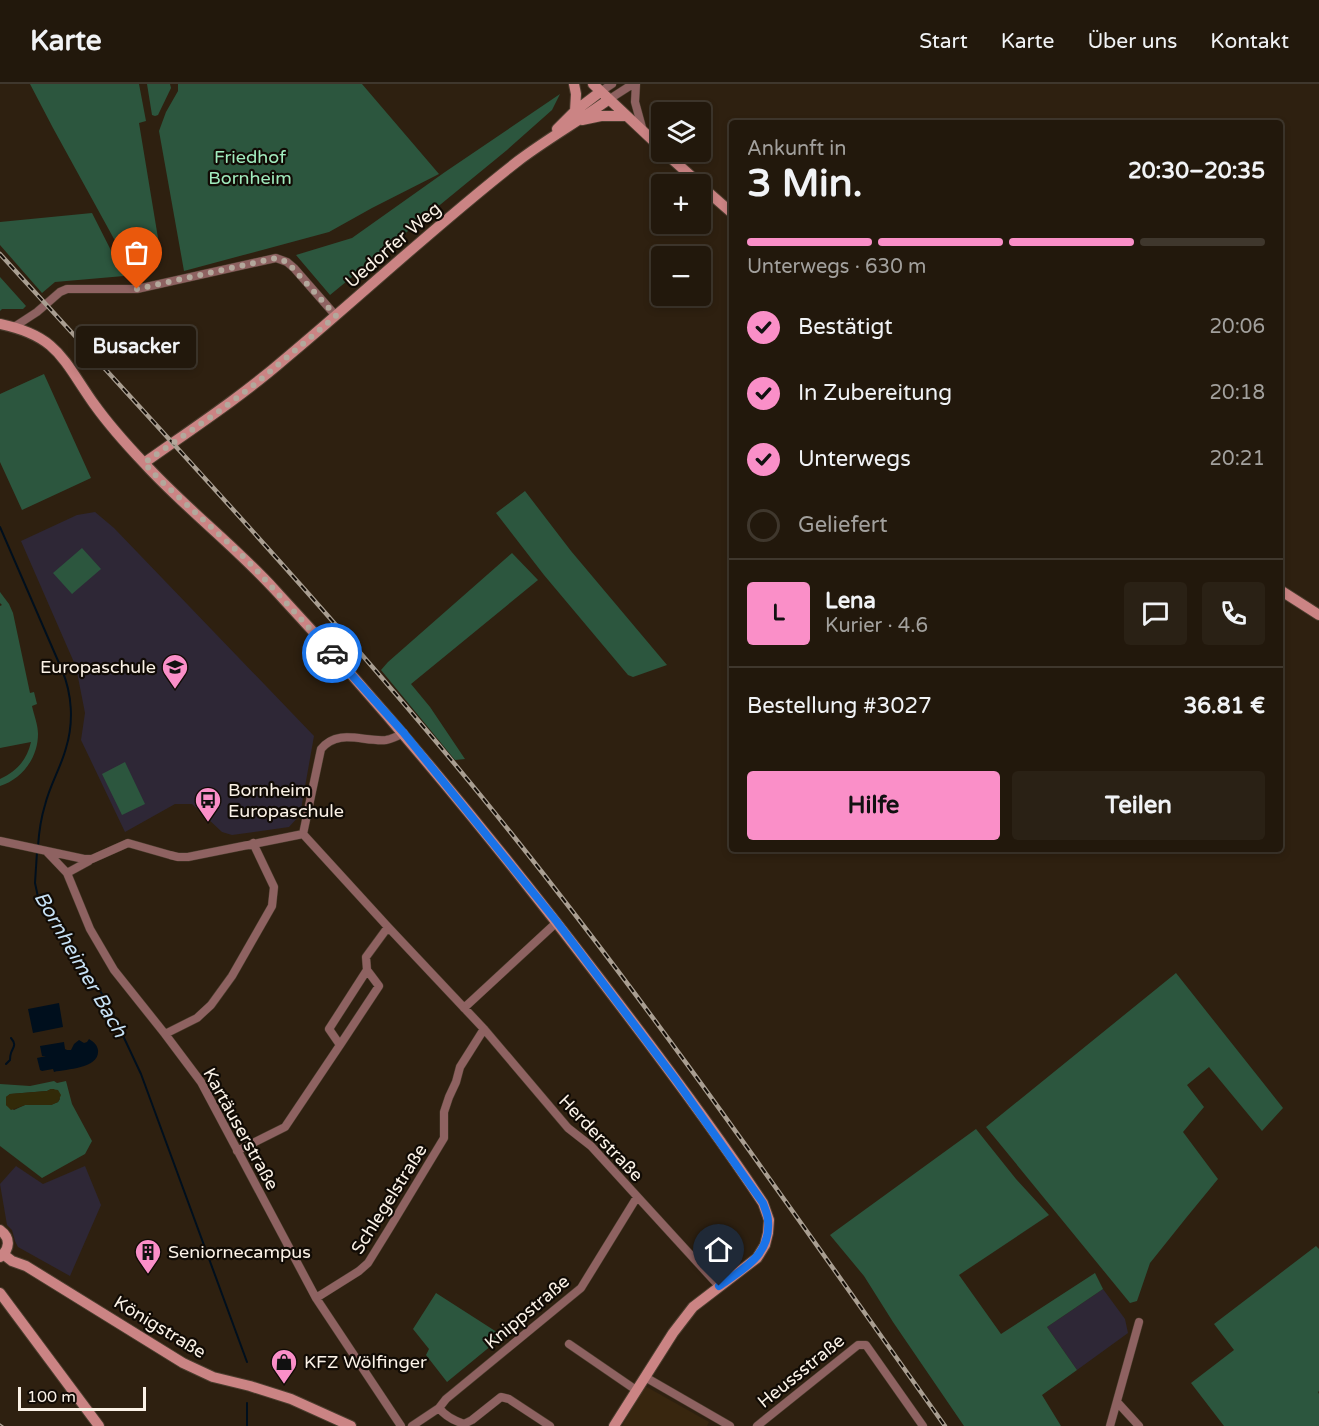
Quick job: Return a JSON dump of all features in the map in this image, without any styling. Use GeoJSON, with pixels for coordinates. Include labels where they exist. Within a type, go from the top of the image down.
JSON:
{"type":"FeatureCollection","features":[{"type":"Feature","properties":{"kind":"street"},"geometry":{"type":"LineString","coordinates":[[574,84],[577,116],[625,116]]}},
{"type":"Feature","properties":{"kind":"street","name":"Uedorfer Weg"},"geometry":{"type":"LineString","coordinates":[[144,463],[254,385],[467,202],[577,116],[612,84]]}},
{"type":"Feature","properties":{"kind":"street"},"geometry":{"type":"LineString","coordinates":[[635,84],[635,102],[644,132]]}},
{"type":"Feature","properties":{"kind":"street","name":"Uedorfer Weg"},"geometry":{"type":"LineString","coordinates":[[601,92],[635,84]]}},
{"type":"Feature","properties":{"kind":"street"},"geometry":{"type":"LineString","coordinates":[[601,92],[651,139]]}},
{"type":"Feature","properties":{"kind":"street"},"geometry":{"type":"LineString","coordinates":[[676,162],[688,174]]}},
{"type":"Feature","properties":{"kind":"street"},"geometry":{"type":"LineString","coordinates":[[711,195],[729,210]]}},
{"type":"Feature","properties":{"kind":"street"},"geometry":{"type":"LineString","coordinates":[[14,327],[37,312],[60,292],[67,290],[137,289],[276,258],[287,262],[336,316]]}},
{"type":"Feature","properties":{"kind":"street"},"geometry":{"type":"LineString","coordinates":[[0,324],[26,330],[42,338],[63,357],[107,422],[144,463],[248,561],[404,733],[557,922],[676,1080],[763,1203],[769,1220],[768,1233],[765,1245],[757,1258],[693,1306],[673,1333],[614,1426]]}},
{"type":"Feature","properties":{"kind":"street"},"geometry":{"type":"LineString","coordinates":[[1283,592],[1319,615]]}},
{"type":"Feature","properties":{"kind":"street"},"geometry":{"type":"LineString","coordinates":[[67,873],[128,843],[178,857],[188,857],[303,834],[321,749],[325,745],[334,739],[347,737],[384,740],[404,733]]}},
{"type":"Feature","properties":{"kind":"street","name":"Herderstraße"},"geometry":{"type":"LineString","coordinates":[[303,834],[484,1029],[568,1128],[591,1146],[719,1286]]}},
{"type":"Feature","properties":{"kind":"street"},"geometry":{"type":"LineString","coordinates":[[0,841],[76,858],[93,859]]}},
{"type":"Feature","properties":{"kind":"street"},"geometry":{"type":"LineString","coordinates":[[165,1034],[197,1018],[211,1005],[232,976],[272,906],[274,887],[253,843]]}},
{"type":"Feature","properties":{"kind":"street","name":"Kartäuserstraße"},"geometry":{"type":"LineString","coordinates":[[47,852],[67,873],[90,929],[114,970],[201,1083],[316,1298],[401,1426]]}},
{"type":"Feature","properties":{"kind":"street"},"geometry":{"type":"LineString","coordinates":[[464,1008],[557,922]]}},
{"type":"Feature","properties":{"kind":"street"},"geometry":{"type":"LineString","coordinates":[[237,1151],[285,1127],[379,986],[367,970],[366,957],[388,927]]}},
{"type":"Feature","properties":{"kind":"street"},"geometry":{"type":"LineString","coordinates":[[340,1045],[329,1029],[367,970]]}},
{"type":"Feature","properties":{"kind":"street","name":"Schlegelstraße"},"geometry":{"type":"LineString","coordinates":[[316,1298],[368,1263],[444,1138],[444,1112],[448,1097],[456,1082],[460,1067],[484,1029]]}},
{"type":"Feature","properties":{"kind":"street","name":"Knippstraße"},"geometry":{"type":"LineString","coordinates":[[412,1426],[439,1408],[446,1399],[581,1288],[637,1197]]}},
{"type":"Feature","properties":{"kind":"street","name":"Königstraße"},"geometry":{"type":"LineString","coordinates":[[0,1230],[7,1237],[4,1252],[12,1261],[26,1266],[183,1363],[213,1377],[291,1399],[351,1426]]}},
{"type":"Feature","properties":{"kind":"street"},"geometry":{"type":"LineString","coordinates":[[0,1293],[99,1426]]}},
{"type":"Feature","properties":{"kind":"street"},"geometry":{"type":"LineString","coordinates":[[1110,1426],[1139,1322]]}},
{"type":"Feature","properties":{"kind":"street"},"geometry":{"type":"LineString","coordinates":[[569,1344],[636,1390]]}},
{"type":"Feature","properties":{"kind":"street","name":"Heussstraße"},"geometry":{"type":"LineString","coordinates":[[757,1426],[858,1345],[866,1345],[923,1426]]}},
{"type":"Feature","properties":{"kind":"street"},"geometry":{"type":"LineString","coordinates":[[645,1377],[718,1423],[730,1426]]}},
{"type":"Feature","properties":{"kind":"street"},"geometry":{"type":"LineString","coordinates":[[439,1408],[442,1413],[464,1424],[501,1397],[509,1399],[550,1426]]}},
{"type":"Feature","properties":{"kind":"street"},"geometry":{"type":"LineString","coordinates":[[1118,1403],[1139,1426]]}},
{"type":"Feature","properties":{"kind":"shaded area","name":"Europaschule"},"geometry":{"type":"Polygon","coordinates":[[[95,512],[114,528],[314,736],[300,815],[289,827],[232,835],[222,832],[192,804],[175,804],[125,832],[81,740],[85,713],[76,667],[21,541],[77,515],[95,512]]]}},
{"type":"Feature","properties":{"kind":"shaded area"},"geometry":{"type":"Polygon","coordinates":[[[16,1166],[43,1184],[85,1166],[101,1205],[70,1276],[18,1247],[12,1230],[7,1225],[0,1184],[16,1166]]]}},
{"type":"Feature","properties":{"kind":"shaded area"},"geometry":{"type":"Polygon","coordinates":[[[1103,1289],[1125,1319],[1128,1333],[1077,1370],[1047,1327],[1103,1289]]]}},
{"type":"Feature","properties":{"kind":"shaded area"},"geometry":{"type":"Polygon","coordinates":[[[645,1386],[709,1422],[707,1426],[622,1426],[645,1386]]]}},
{"type":"Feature","properties":{"kind":"green space"},"geometry":{"type":"Polygon","coordinates":[[[30,84],[139,84],[146,121],[139,123],[159,244],[157,256],[148,267],[139,270],[130,268],[30,84]]]}},
{"type":"Feature","properties":{"kind":"green space"},"geometry":{"type":"Polygon","coordinates":[[[147,84],[170,84],[171,88],[158,115],[155,116],[152,115],[147,84]]]}},
{"type":"Feature","properties":{"kind":"green space","name":"Friedhof Bornheim"},"geometry":{"type":"Polygon","coordinates":[[[178,84],[362,84],[439,174],[329,232],[184,271],[159,131],[166,112],[178,91],[178,84]]]}},
{"type":"Feature","properties":{"kind":"green space"},"geometry":{"type":"Polygon","coordinates":[[[560,94],[552,110],[507,150],[330,295],[296,255],[352,238],[560,94]]]}},
{"type":"Feature","properties":{"kind":"green space"},"geometry":{"type":"Polygon","coordinates":[[[92,213],[124,276],[55,282],[42,293],[0,245],[0,222],[92,213]]]}},
{"type":"Feature","properties":{"kind":"green space"},"geometry":{"type":"Polygon","coordinates":[[[0,277],[26,306],[23,309],[2,309],[0,311],[0,277]]]}},
{"type":"Feature","properties":{"kind":"green space"},"geometry":{"type":"Polygon","coordinates":[[[44,374],[91,478],[22,510],[0,462],[0,394],[44,374]]]}},
{"type":"Feature","properties":{"kind":"green space"},"geometry":{"type":"Polygon","coordinates":[[[525,491],[571,551],[667,665],[633,677],[628,675],[544,575],[496,513],[525,491]]]}},
{"type":"Feature","properties":{"kind":"green space"},"geometry":{"type":"Polygon","coordinates":[[[82,548],[101,569],[72,594],[53,573],[82,548]]]}},
{"type":"Feature","properties":{"kind":"green space"},"geometry":{"type":"Polygon","coordinates":[[[512,553],[538,580],[411,684],[430,707],[465,759],[455,760],[381,670],[512,553]]]}},
{"type":"Feature","properties":{"kind":"green space"},"geometry":{"type":"Polygon","coordinates":[[[0,592],[13,613],[30,693],[34,692],[37,704],[32,706],[38,734],[32,759],[22,773],[0,786],[0,779],[16,769],[24,760],[31,742],[0,748],[0,606],[2,605],[0,592]]]}},
{"type":"Feature","properties":{"kind":"green space"},"geometry":{"type":"Polygon","coordinates":[[[125,762],[145,804],[122,815],[102,774],[125,762]]]}},
{"type":"Feature","properties":{"kind":"green space"},"geometry":{"type":"Polygon","coordinates":[[[1176,973],[1283,1108],[1262,1131],[1209,1067],[1187,1085],[1204,1107],[1183,1132],[1218,1179],[1150,1263],[1137,1301],[1130,1303],[986,1127],[1176,973]]]}},
{"type":"Feature","properties":{"kind":"green space"},"geometry":{"type":"Polygon","coordinates":[[[66,1081],[72,1104],[92,1141],[85,1154],[42,1178],[0,1146],[0,1084],[30,1086],[66,1081]],[[54,1089],[10,1094],[6,1097],[6,1105],[14,1110],[25,1105],[51,1105],[60,1099],[54,1089]]]}},
{"type":"Feature","properties":{"kind":"green space"},"geometry":{"type":"Polygon","coordinates":[[[976,1129],[1016,1179],[1049,1215],[959,1275],[1001,1334],[1095,1273],[1103,1289],[1047,1327],[1077,1370],[1042,1395],[1061,1426],[964,1426],[864,1276],[830,1235],[976,1129]]]}},
{"type":"Feature","properties":{"kind":"green space"},"geometry":{"type":"Polygon","coordinates":[[[1316,1246],[1319,1249],[1319,1426],[1224,1426],[1191,1383],[1234,1350],[1214,1324],[1316,1246]]]}},
{"type":"Feature","properties":{"kind":"green space"},"geometry":{"type":"Polygon","coordinates":[[[436,1293],[503,1336],[447,1382],[426,1355],[429,1349],[413,1329],[436,1293]]]}},
{"type":"Feature","properties":{"kind":"sand"},"geometry":{"type":"Polygon","coordinates":[[[58,1090],[61,1095],[58,1102],[51,1105],[25,1105],[11,1110],[6,1105],[6,1097],[10,1094],[58,1090]]]}},
{"type":"Feature","properties":{"kind":"water"},"geometry":{"type":"Polygon","coordinates":[[[59,1003],[63,1027],[33,1033],[28,1009],[59,1003]]]}},
{"type":"Feature","properties":{"kind":"water"},"geometry":{"type":"Polygon","coordinates":[[[89,1039],[98,1050],[94,1061],[88,1065],[54,1072],[53,1069],[40,1070],[37,1058],[46,1056],[42,1056],[40,1046],[64,1042],[65,1049],[71,1050],[79,1040],[84,1043],[89,1039]]]}},
{"type":"Feature","properties":{"kind":"waterway","name":"Bornheimer Bach"},"geometry":{"type":"LineString","coordinates":[[0,527],[62,670],[70,698],[69,738],[44,810],[38,846]]}},
{"type":"Feature","properties":{"kind":"waterway","name":"Bornheimer Bach"},"geometry":{"type":"LineString","coordinates":[[37,852],[35,883],[38,897],[90,973],[110,1008],[141,1074],[247,1362]]}},
{"type":"Feature","properties":{"kind":"waterway"},"geometry":{"type":"LineString","coordinates":[[6,1064],[10,1060],[14,1046],[11,1038]]}},
{"type":"Feature","properties":{"kind":"waterway"},"geometry":{"type":"LineString","coordinates":[[247,1403],[247,1426]]}},
{"type":"Feature","properties":{"kind":"railway"},"geometry":{"type":"LineString","coordinates":[[0,254],[388,684],[511,833],[678,1052],[945,1426]]}},
{"type":"Feature","properties":{"kind":"way so far"},"geometry":{"type":"LineString","coordinates":[[137,289],[276,258],[287,262],[294,268],[336,316],[254,385],[144,463],[248,561],[332,653]]}},
{"type":"Feature","properties":{"kind":"place","name":"Busacker"},"geometry":{"type":"Point","coordinates":[137,289]}},
{"type":"Feature","properties":{"kind":"place","name":"Europaschule"},"geometry":{"type":"Point","coordinates":[175,690]}},
{"type":"Feature","properties":{"kind":"place","name":"Bornheim Europaschule"},"geometry":{"type":"Point","coordinates":[208,823]}},
{"type":"Feature","properties":{"kind":"place","name":"Seniornecampus"},"geometry":{"type":"Point","coordinates":[148,1275]}},
{"type":"Feature","properties":{"kind":"place","name":"KFZ Wölfinger"},"geometry":{"type":"Point","coordinates":[284,1385]}},
{"type":"Feature","properties":{"kind":"route"},"geometry":{"type":"LineString","coordinates":[[332,653],[403,732],[557,922],[676,1080],[763,1203],[769,1220],[765,1245],[757,1258],[719,1286]]}}]}
